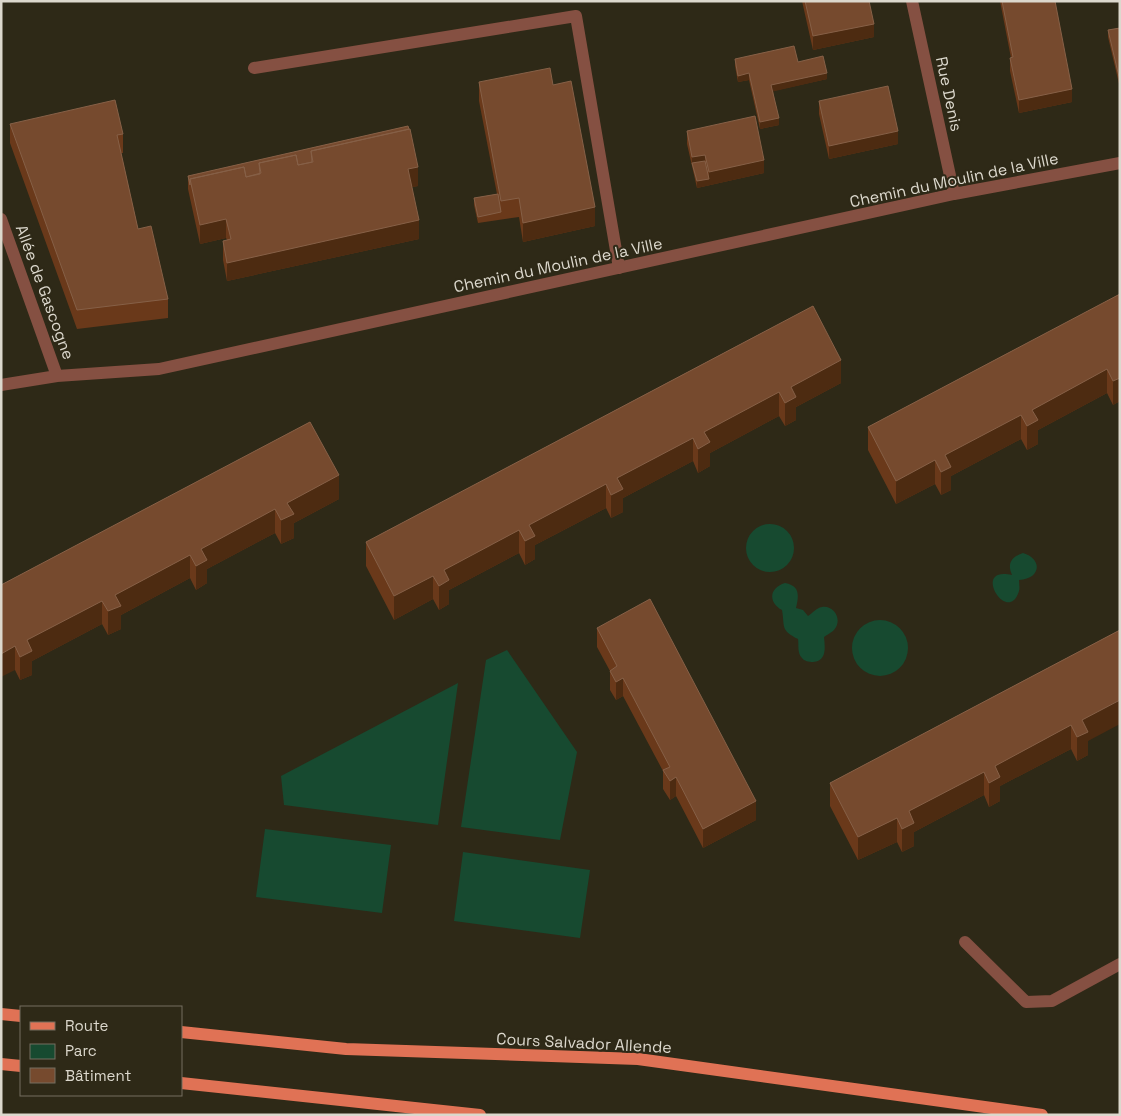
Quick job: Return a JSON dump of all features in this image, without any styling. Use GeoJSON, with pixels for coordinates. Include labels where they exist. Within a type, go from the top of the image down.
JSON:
{"type":"FeatureCollection","features":[{"type":"Feature","properties":{"kind":"main road"},"geometry":{"type":"LineString","coordinates":[[1,1014],[20,1016]]}},
{"type":"Feature","properties":{"kind":"main road","name":"Cours Salvador Allende"},"geometry":{"type":"LineString","coordinates":[[182,1032],[346,1049],[638,1059],[1042,1115]]}},
{"type":"Feature","properties":{"kind":"main road"},"geometry":{"type":"LineString","coordinates":[[1,1064],[20,1066]]}},
{"type":"Feature","properties":{"kind":"main road"},"geometry":{"type":"LineString","coordinates":[[182,1083],[425,1111],[480,1115]]}},
{"type":"Feature","properties":{"kind":"street","name":"Rue Denis"},"geometry":{"type":"LineString","coordinates":[[912,1],[954,194]]}},
{"type":"Feature","properties":{"kind":"street"},"geometry":{"type":"LineString","coordinates":[[254,68],[576,16],[619,268]]}},
{"type":"Feature","properties":{"kind":"street","name":"Chemin du Moulin de la Ville"},"geometry":{"type":"LineString","coordinates":[[1,385],[57,376],[159,369],[954,194],[1120,163]]}},
{"type":"Feature","properties":{"kind":"street","name":"Allée de Gascogne"},"geometry":{"type":"LineString","coordinates":[[1,219],[57,376]]}},
{"type":"Feature","properties":{"kind":"street"},"geometry":{"type":"LineString","coordinates":[[965,942],[1026,1002],[1052,1000],[1120,964]]}},
{"type":"Feature","properties":{"kind":"green space"},"geometry":{"type":"Polygon","coordinates":[[[765,524],[775,524],[787,531],[794,543],[794,553],[787,565],[775,572],[765,572],[757,568],[750,561],[746,553],[746,543],[750,535],[757,528],[765,524]]]}},
{"type":"Feature","properties":{"kind":"green space"},"geometry":{"type":"Polygon","coordinates":[[[1023,553],[1034,560],[1037,568],[1032,576],[1019,580],[1019,591],[1014,600],[1007,602],[996,593],[993,585],[994,578],[1000,574],[1012,575],[1011,561],[1023,553]]]}},
{"type":"Feature","properties":{"kind":"green space"},"geometry":{"type":"Polygon","coordinates":[[[785,583],[790,584],[796,589],[798,599],[796,608],[803,610],[808,616],[816,609],[822,607],[830,608],[836,614],[837,626],[824,637],[824,653],[818,661],[813,662],[803,659],[800,656],[798,639],[784,628],[782,610],[774,603],[772,595],[776,588],[785,583]]]}},
{"type":"Feature","properties":{"kind":"green space"},"geometry":{"type":"Polygon","coordinates":[[[874,620],[886,620],[896,624],[904,632],[908,648],[904,664],[896,672],[886,676],[874,676],[864,672],[856,664],[852,654],[852,642],[856,632],[864,624],[874,620]]]}},
{"type":"Feature","properties":{"kind":"green space"},"geometry":{"type":"Polygon","coordinates":[[[507,650],[577,752],[560,840],[461,827],[486,660],[507,650]]]}},
{"type":"Feature","properties":{"kind":"green space"},"geometry":{"type":"Polygon","coordinates":[[[458,683],[438,825],[284,805],[281,776],[458,683]]]}},
{"type":"Feature","properties":{"kind":"green space"},"geometry":{"type":"Polygon","coordinates":[[[265,829],[391,845],[382,913],[256,897],[265,829]]]}},
{"type":"Feature","properties":{"kind":"green space"},"geometry":{"type":"Polygon","coordinates":[[[463,852],[590,870],[580,938],[454,921],[463,852]]]}},
{"type":"Feature","properties":{"kind":"building"},"geometry":{"type":"Polygon","coordinates":[[[805,1],[869,1],[874,24],[813,36],[805,1]]]}},
{"type":"Feature","properties":{"kind":"building"},"geometry":{"type":"Polygon","coordinates":[[[1002,1],[1055,1],[1072,89],[1019,100],[1010,58],[1013,57],[1002,1]]]}},
{"type":"Feature","properties":{"kind":"building"},"geometry":{"type":"Polygon","coordinates":[[[1120,28],[1120,81],[1108,30],[1120,28]]]}},
{"type":"Feature","properties":{"kind":"building"},"geometry":{"type":"Polygon","coordinates":[[[794,46],[798,62],[823,56],[827,73],[771,85],[779,118],[760,122],[749,73],[738,76],[735,59],[794,46]]]}},
{"type":"Feature","properties":{"kind":"building"},"geometry":{"type":"Polygon","coordinates":[[[550,68],[553,85],[571,81],[595,207],[523,223],[519,198],[501,201],[479,82],[550,68]]]}},
{"type":"Feature","properties":{"kind":"building"},"geometry":{"type":"Polygon","coordinates":[[[888,86],[898,131],[829,146],[819,101],[888,86]]]}},
{"type":"Feature","properties":{"kind":"building"},"geometry":{"type":"Polygon","coordinates":[[[115,100],[123,134],[117,135],[138,229],[151,226],[168,299],[77,310],[10,124],[115,100]]]}},
{"type":"Feature","properties":{"kind":"building"},"geometry":{"type":"Polygon","coordinates":[[[755,116],[764,160],[709,172],[705,155],[692,157],[687,131],[755,116]]]}},
{"type":"Feature","properties":{"kind":"building"},"geometry":{"type":"Polygon","coordinates":[[[408,126],[409,129],[311,151],[312,162],[298,165],[296,155],[259,163],[260,174],[246,177],[244,167],[190,179],[190,185],[188,176],[408,126]]]}},
{"type":"Feature","properties":{"kind":"building"},"geometry":{"type":"Polygon","coordinates":[[[410,129],[418,167],[408,169],[419,220],[227,263],[223,241],[231,239],[226,219],[200,225],[190,179],[244,167],[246,177],[261,173],[259,163],[296,155],[298,165],[313,162],[311,151],[410,129]]]}},
{"type":"Feature","properties":{"kind":"building"},"geometry":{"type":"Polygon","coordinates":[[[705,161],[709,179],[697,181],[692,163],[705,161]]]}},
{"type":"Feature","properties":{"kind":"building"},"geometry":{"type":"Polygon","coordinates":[[[498,194],[501,212],[478,217],[474,198],[498,194]]]}},
{"type":"Feature","properties":{"kind":"building"},"geometry":{"type":"Polygon","coordinates":[[[1120,294],[1120,378],[1113,381],[1107,369],[1032,410],[1038,420],[1027,426],[1021,415],[945,455],[951,467],[941,472],[935,460],[896,481],[868,427],[1120,294]]]}},
{"type":"Feature","properties":{"kind":"building"},"geometry":{"type":"Polygon","coordinates":[[[813,306],[841,360],[791,387],[796,397],[785,403],[779,392],[704,432],[710,442],[698,449],[693,438],[617,478],[623,489],[611,495],[606,484],[529,525],[535,536],[525,541],[519,530],[444,570],[449,580],[439,586],[433,576],[394,596],[366,542],[813,306]]]}},
{"type":"Feature","properties":{"kind":"building"},"geometry":{"type":"Polygon","coordinates":[[[310,422],[339,475],[287,503],[294,514],[281,520],[275,509],[201,549],[207,560],[196,566],[190,555],[115,595],[121,606],[108,611],[102,601],[27,640],[32,651],[20,657],[15,646],[1,654],[1,585],[310,422]]]}},
{"type":"Feature","properties":{"kind":"building"},"geometry":{"type":"Polygon","coordinates":[[[650,599],[756,801],[703,829],[676,777],[670,781],[663,770],[670,767],[623,678],[616,682],[610,671],[617,666],[597,628],[650,599]]]}},
{"type":"Feature","properties":{"kind":"building"},"geometry":{"type":"Polygon","coordinates":[[[1120,630],[1120,700],[1082,720],[1088,732],[1077,737],[1071,725],[995,766],[1000,777],[989,783],[984,772],[909,811],[914,823],[902,829],[897,818],[858,837],[830,783],[1120,630]]]}}]}
